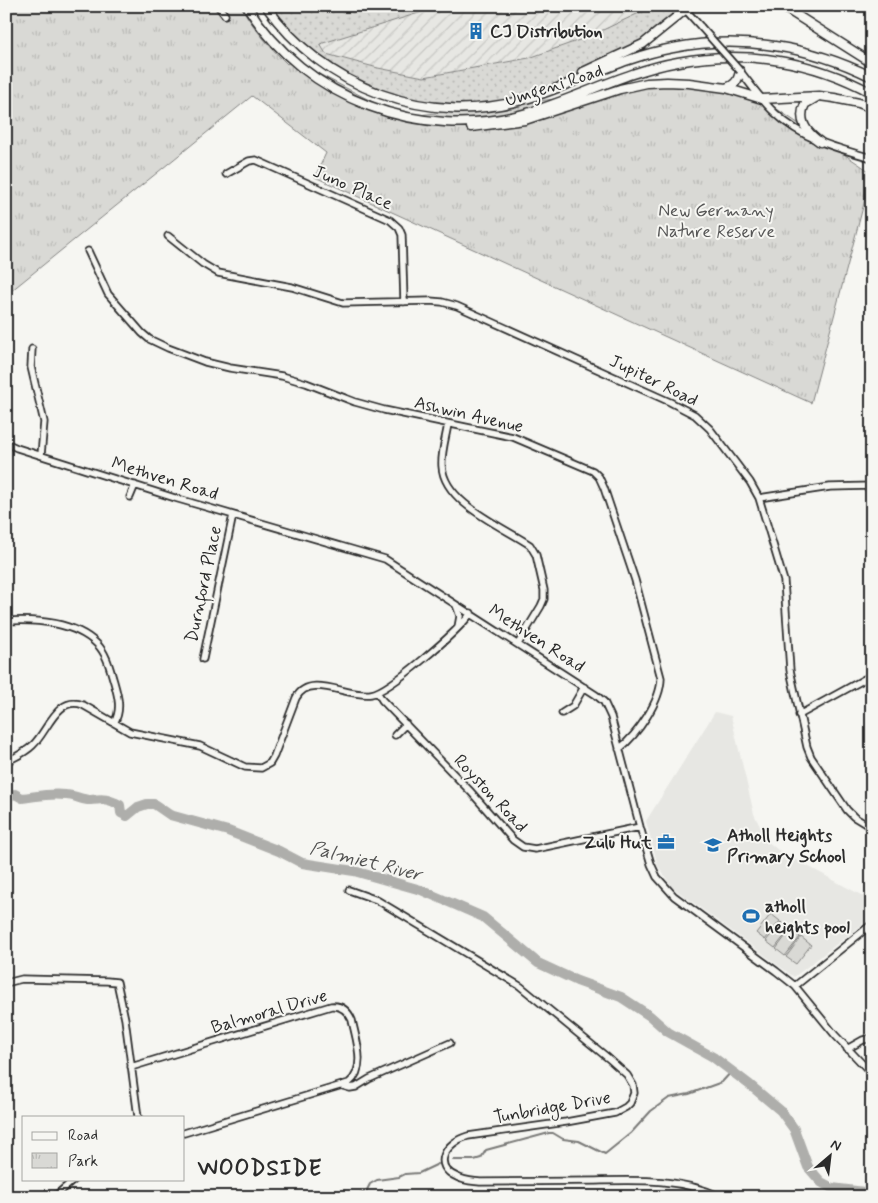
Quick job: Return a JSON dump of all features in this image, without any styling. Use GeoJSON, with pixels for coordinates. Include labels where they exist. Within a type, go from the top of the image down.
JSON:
{"type":"FeatureCollection","features":[{"type":"Feature","properties":{"kind":"highway","name":"Umgeni Road"},"geometry":{"type":"LineString","coordinates":[[247,6],[279,47],[320,81],[356,102],[402,117],[428,121],[474,122],[499,119],[548,106],[654,68],[686,60],[720,57],[756,57],[794,63],[827,73],[872,93]]}},
{"type":"Feature","properties":{"kind":"highway","name":"Umgeni Road"},"geometry":{"type":"LineString","coordinates":[[266,6],[281,26],[306,51],[331,70],[363,88],[408,103],[435,107],[479,108],[503,105],[548,91],[642,56],[671,48],[710,43],[740,42],[794,49],[842,63],[872,77]]}},
{"type":"Feature","properties":{"kind":"highway"},"geometry":{"type":"LineString","coordinates":[[782,6],[872,63]]}},
{"type":"Feature","properties":{"kind":"highway"},"geometry":{"type":"LineString","coordinates":[[503,105],[544,90],[643,44],[686,7]]}},
{"type":"Feature","properties":{"kind":"highway"},"geometry":{"type":"LineString","coordinates":[[726,88],[732,86],[737,81],[740,71]]}},
{"type":"Feature","properties":{"kind":"highway"},"geometry":{"type":"LineString","coordinates":[[402,117],[432,125],[451,127],[490,126],[532,118],[640,84],[689,83],[726,88],[762,99],[819,96],[858,103],[872,108]]}},
{"type":"Feature","properties":{"kind":"highway"},"geometry":{"type":"LineString","coordinates":[[819,96],[806,104],[802,116],[808,131],[820,142]]}},
{"type":"Feature","properties":{"kind":"street"},"geometry":{"type":"LineString","coordinates":[[218,6],[225,15]]}},
{"type":"Feature","properties":{"kind":"street"},"geometry":{"type":"LineString","coordinates":[[686,7],[762,99],[790,125],[820,142],[872,158]]}},
{"type":"Feature","properties":{"kind":"street","name":"Juno Place"},"geometry":{"type":"LineString","coordinates":[[226,174],[249,161],[256,160],[390,220],[399,228],[402,235],[404,302]]}},
{"type":"Feature","properties":{"kind":"street","name":"Jupiter Road"},"geometry":{"type":"LineString","coordinates":[[168,236],[203,264],[218,273],[292,287],[343,304],[436,301],[456,306],[689,411],[710,429],[750,482],[759,498],[785,589],[790,670],[799,715],[811,757],[847,810],[872,828]]}},
{"type":"Feature","properties":{"kind":"street","name":"Ashwin Avenue"},"geometry":{"type":"LineString","coordinates":[[88,251],[108,294],[142,333],[149,339],[168,348],[213,364],[290,378],[384,410],[513,437],[587,468],[599,478],[635,580],[661,678],[657,698],[632,738],[620,749]]}},
{"type":"Feature","properties":{"kind":"street"},"geometry":{"type":"LineString","coordinates":[[32,349],[31,367],[44,422],[41,456]]}},
{"type":"Feature","properties":{"kind":"street"},"geometry":{"type":"LineString","coordinates":[[448,424],[442,465],[445,480],[450,490],[461,502],[530,545],[536,555],[544,590],[544,599],[518,644]]}},
{"type":"Feature","properties":{"kind":"street","name":"Methven Road"},"geometry":{"type":"LineString","coordinates":[[6,443],[41,456],[233,515],[385,559],[600,698],[611,717],[640,827],[657,877],[667,890],[795,986],[848,1049],[872,1074]]}},
{"type":"Feature","properties":{"kind":"street"},"geometry":{"type":"LineString","coordinates":[[130,497],[135,485]]}},
{"type":"Feature","properties":{"kind":"street"},"geometry":{"type":"LineString","coordinates":[[759,498],[830,487],[872,486]]}},
{"type":"Feature","properties":{"kind":"street","name":"Durnford Place"},"geometry":{"type":"LineString","coordinates":[[203,659],[233,515]]}},
{"type":"Feature","properties":{"kind":"street"},"geometry":{"type":"LineString","coordinates":[[455,603],[460,613],[458,629]]}},
{"type":"Feature","properties":{"kind":"street"},"geometry":{"type":"LineString","coordinates":[[6,762],[33,746],[58,712],[68,704],[76,703],[83,705],[130,732],[200,746],[245,767],[260,768],[270,762],[274,756],[299,692],[305,688],[318,686],[364,695],[378,693],[458,629],[471,613]]}},
{"type":"Feature","properties":{"kind":"street"},"geometry":{"type":"LineString","coordinates":[[6,621],[25,620],[60,625],[82,633],[98,645],[108,661],[117,693],[119,709],[114,723]]}},
{"type":"Feature","properties":{"kind":"street"},"geometry":{"type":"LineString","coordinates":[[799,715],[872,675]]}},
{"type":"Feature","properties":{"kind":"street"},"geometry":{"type":"LineString","coordinates":[[562,713],[572,706],[584,687]]}},
{"type":"Feature","properties":{"kind":"street","name":"Royston Road"},"geometry":{"type":"LineString","coordinates":[[378,693],[382,700],[472,792],[513,840],[523,847],[535,849],[640,827]]}},
{"type":"Feature","properties":{"kind":"street"},"geometry":{"type":"LineString","coordinates":[[395,734],[406,724]]}},
{"type":"Feature","properties":{"kind":"street","name":"Tunbridge Drive"},"geometry":{"type":"LineString","coordinates":[[348,890],[377,900],[520,986],[608,1058],[627,1076],[633,1085],[634,1093],[630,1103],[626,1108],[615,1113],[468,1136],[456,1140],[448,1146],[444,1155],[444,1165],[451,1174],[463,1179],[480,1182],[666,1182],[692,1186],[720,1197]]}},
{"type":"Feature","properties":{"kind":"street"},"geometry":{"type":"LineString","coordinates":[[795,986],[872,924]]}},
{"type":"Feature","properties":{"kind":"street"},"geometry":{"type":"LineString","coordinates":[[6,983],[22,979],[107,980],[117,982],[125,1019],[138,1116]]}},
{"type":"Feature","properties":{"kind":"street","name":"Balmoral Drive"},"geometry":{"type":"LineString","coordinates":[[131,1067],[335,1006],[346,1010],[351,1018],[359,1057],[357,1074],[352,1081],[343,1086]]}},
{"type":"Feature","properties":{"kind":"street"},"geometry":{"type":"LineString","coordinates":[[848,1049],[863,1040],[872,1038]]}},
{"type":"Feature","properties":{"kind":"street"},"geometry":{"type":"LineString","coordinates":[[185,1133],[343,1086],[356,1087],[369,1079],[450,1043]]}},
{"type":"Feature","properties":{"kind":"street"},"geometry":{"type":"LineString","coordinates":[[54,1197],[74,1180]]}},
{"type":"Feature","properties":{"kind":"shaded area"},"geometry":{"type":"Polygon","coordinates":[[[441,6],[654,6],[588,37],[529,58],[424,77],[378,68],[326,54],[320,43],[441,6]]]}},
{"type":"Feature","properties":{"kind":"shaded area","name":"Atholl Heights Primary School"},"geometry":{"type":"Polygon","coordinates":[[[715,712],[731,716],[754,814],[767,841],[778,850],[872,901],[872,917],[794,977],[672,887],[658,866],[646,821],[715,712]]]}},
{"type":"Feature","properties":{"kind":"green space","name":"New Germany Nature Reserve"},"geometry":{"type":"Polygon","coordinates":[[[6,6],[241,6],[262,36],[287,64],[292,60],[402,117],[606,93],[667,82],[762,99],[872,173],[811,403],[315,177],[326,153],[252,96],[6,295],[6,6]]]}},
{"type":"Feature","properties":{"kind":"green space"},"geometry":{"type":"Polygon","coordinates":[[[267,6],[441,6],[320,44],[326,54],[378,68],[424,77],[529,58],[588,37],[654,6],[682,6],[684,9],[655,34],[625,52],[544,89],[502,104],[457,107],[384,95],[317,60],[267,6]]]}},
{"type":"Feature","properties":{"kind":"green space"},"geometry":{"type":"Polygon","coordinates":[[[771,914],[780,921],[765,940],[756,933],[771,914]]]}},
{"type":"Feature","properties":{"kind":"green space"},"geometry":{"type":"Polygon","coordinates":[[[781,922],[790,929],[775,948],[766,941],[781,922]]]}},
{"type":"Feature","properties":{"kind":"green space"},"geometry":{"type":"Polygon","coordinates":[[[791,929],[800,937],[785,956],[776,949],[791,929]]]}},
{"type":"Feature","properties":{"kind":"green space"},"geometry":{"type":"Polygon","coordinates":[[[801,937],[811,945],[796,964],[786,957],[801,937]]]}},
{"type":"Feature","properties":{"kind":"waterway","name":"Palmiet River"},"geometry":{"type":"LineString","coordinates":[[6,797],[15,794],[22,798],[60,794],[87,800],[105,800],[120,805],[121,813],[127,816],[138,807],[154,804],[170,815],[228,831],[279,851],[302,863],[354,871],[421,890],[483,917],[538,963],[577,981],[621,997],[650,1016],[668,1032],[713,1057],[750,1085],[781,1111],[794,1129],[808,1167],[821,1182],[832,1188],[872,1193]]}},
{"type":"Feature","properties":{"kind":"waterway"},"geometry":{"type":"LineString","coordinates":[[453,1160],[474,1160],[481,1158],[486,1150],[549,1133],[553,1133],[563,1139],[579,1141],[605,1154],[631,1133],[651,1111],[669,1098],[689,1094],[722,1082],[732,1071]]}},
{"type":"Feature","properties":{"kind":"waterway"},"geometry":{"type":"LineString","coordinates":[[356,1197],[377,1180],[419,1173],[438,1164]]}},
{"type":"Feature","properties":{"kind":"waterway"},"geometry":{"type":"LineString","coordinates":[[334,1197],[343,1192],[353,1197]]}},
{"type":"Feature","properties":{"kind":"place","name":"CJ Distribution"},"geometry":{"type":"Point","coordinates":[476,31]}},
{"type":"Feature","properties":{"kind":"place","name":"Zulu Hut"},"geometry":{"type":"Point","coordinates":[666,842]}},
{"type":"Feature","properties":{"kind":"place","name":"Atholl Heights Primary School"},"geometry":{"type":"Point","coordinates":[713,845]}},
{"type":"Feature","properties":{"kind":"place","name":"atholl heights pool"},"geometry":{"type":"Point","coordinates":[751,916]}},
{"type":"Feature","properties":{"kind":"district","name":"WOODSIDE"},"geometry":{"type":"Point","coordinates":[260,1167]}}]}
